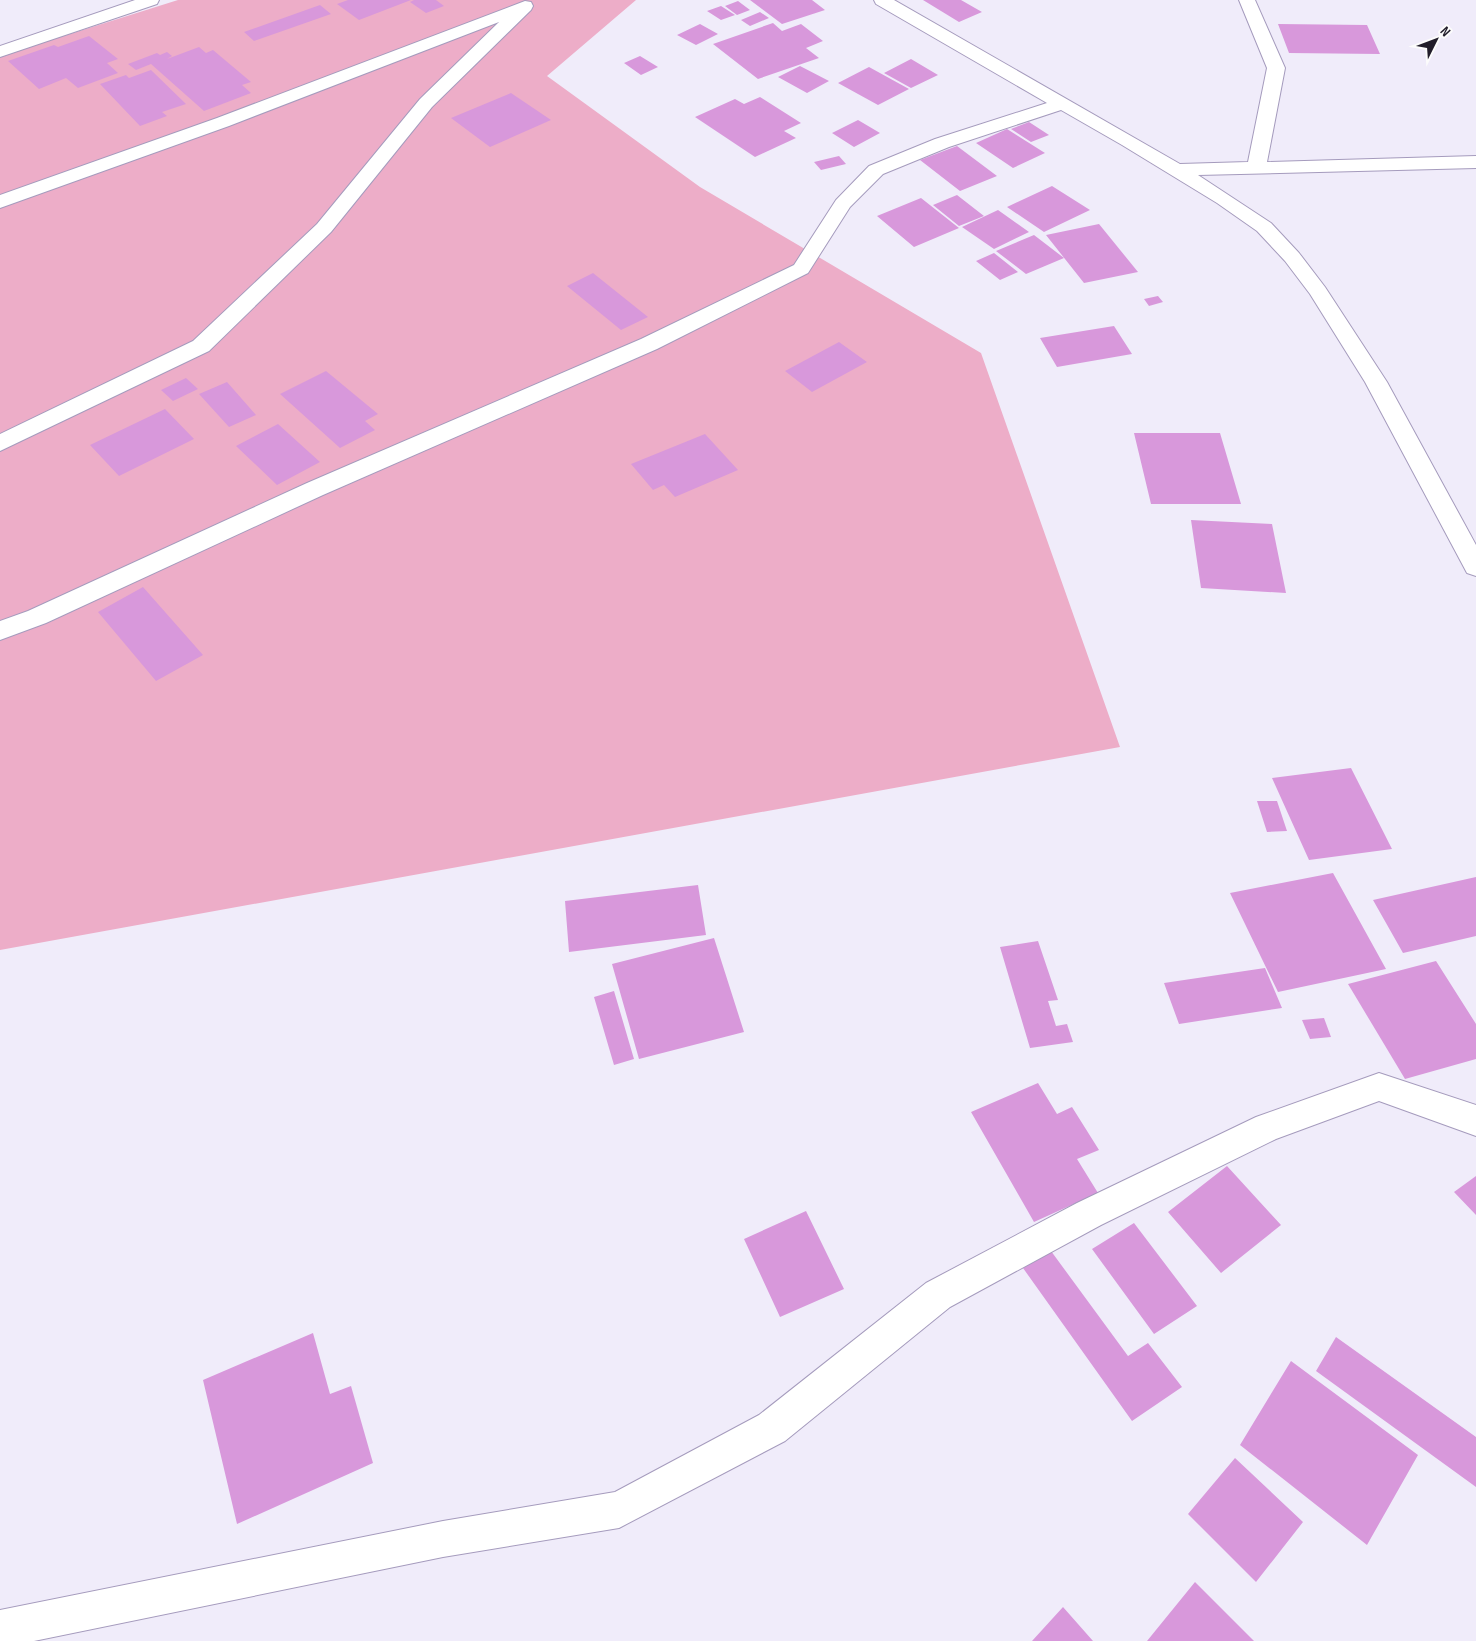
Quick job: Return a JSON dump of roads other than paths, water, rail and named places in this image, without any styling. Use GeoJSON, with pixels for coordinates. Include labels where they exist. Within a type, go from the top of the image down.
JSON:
{"type":"FeatureCollection","features":[{"type":"Feature","properties":{"kind":"street"},"geometry":{"type":"LineString","coordinates":[[0,52],[151,0]]}},
{"type":"Feature","properties":{"kind":"street"},"geometry":{"type":"LineString","coordinates":[[882,0],[1129,141],[1264,227],[1318,291],[1376,382],[1476,567]]}},
{"type":"Feature","properties":{"kind":"street"},"geometry":{"type":"LineString","coordinates":[[1247,0],[1276,68],[1256,168]]}},
{"type":"Feature","properties":{"kind":"street"},"geometry":{"type":"LineString","coordinates":[[0,202],[223,122],[533,3]]}},
{"type":"Feature","properties":{"kind":"street"},"geometry":{"type":"LineString","coordinates":[[0,443],[201,346],[324,228],[426,103],[533,3]]}},
{"type":"Feature","properties":{"kind":"street"},"geometry":{"type":"LineString","coordinates":[[0,632],[315,489],[649,344],[801,269],[843,204],[876,170],[942,143],[1062,104]]}},
{"type":"Feature","properties":{"kind":"street"},"geometry":{"type":"LineString","coordinates":[[1177,170],[1476,162]]}},
{"type":"Feature","properties":{"kind":"street"},"geometry":{"type":"LineString","coordinates":[[0,1629],[443,1539],[619,1510],[772,1428],[938,1295],[1089,1214],[1267,1127],[1379,1087],[1476,1121]]}}]}
